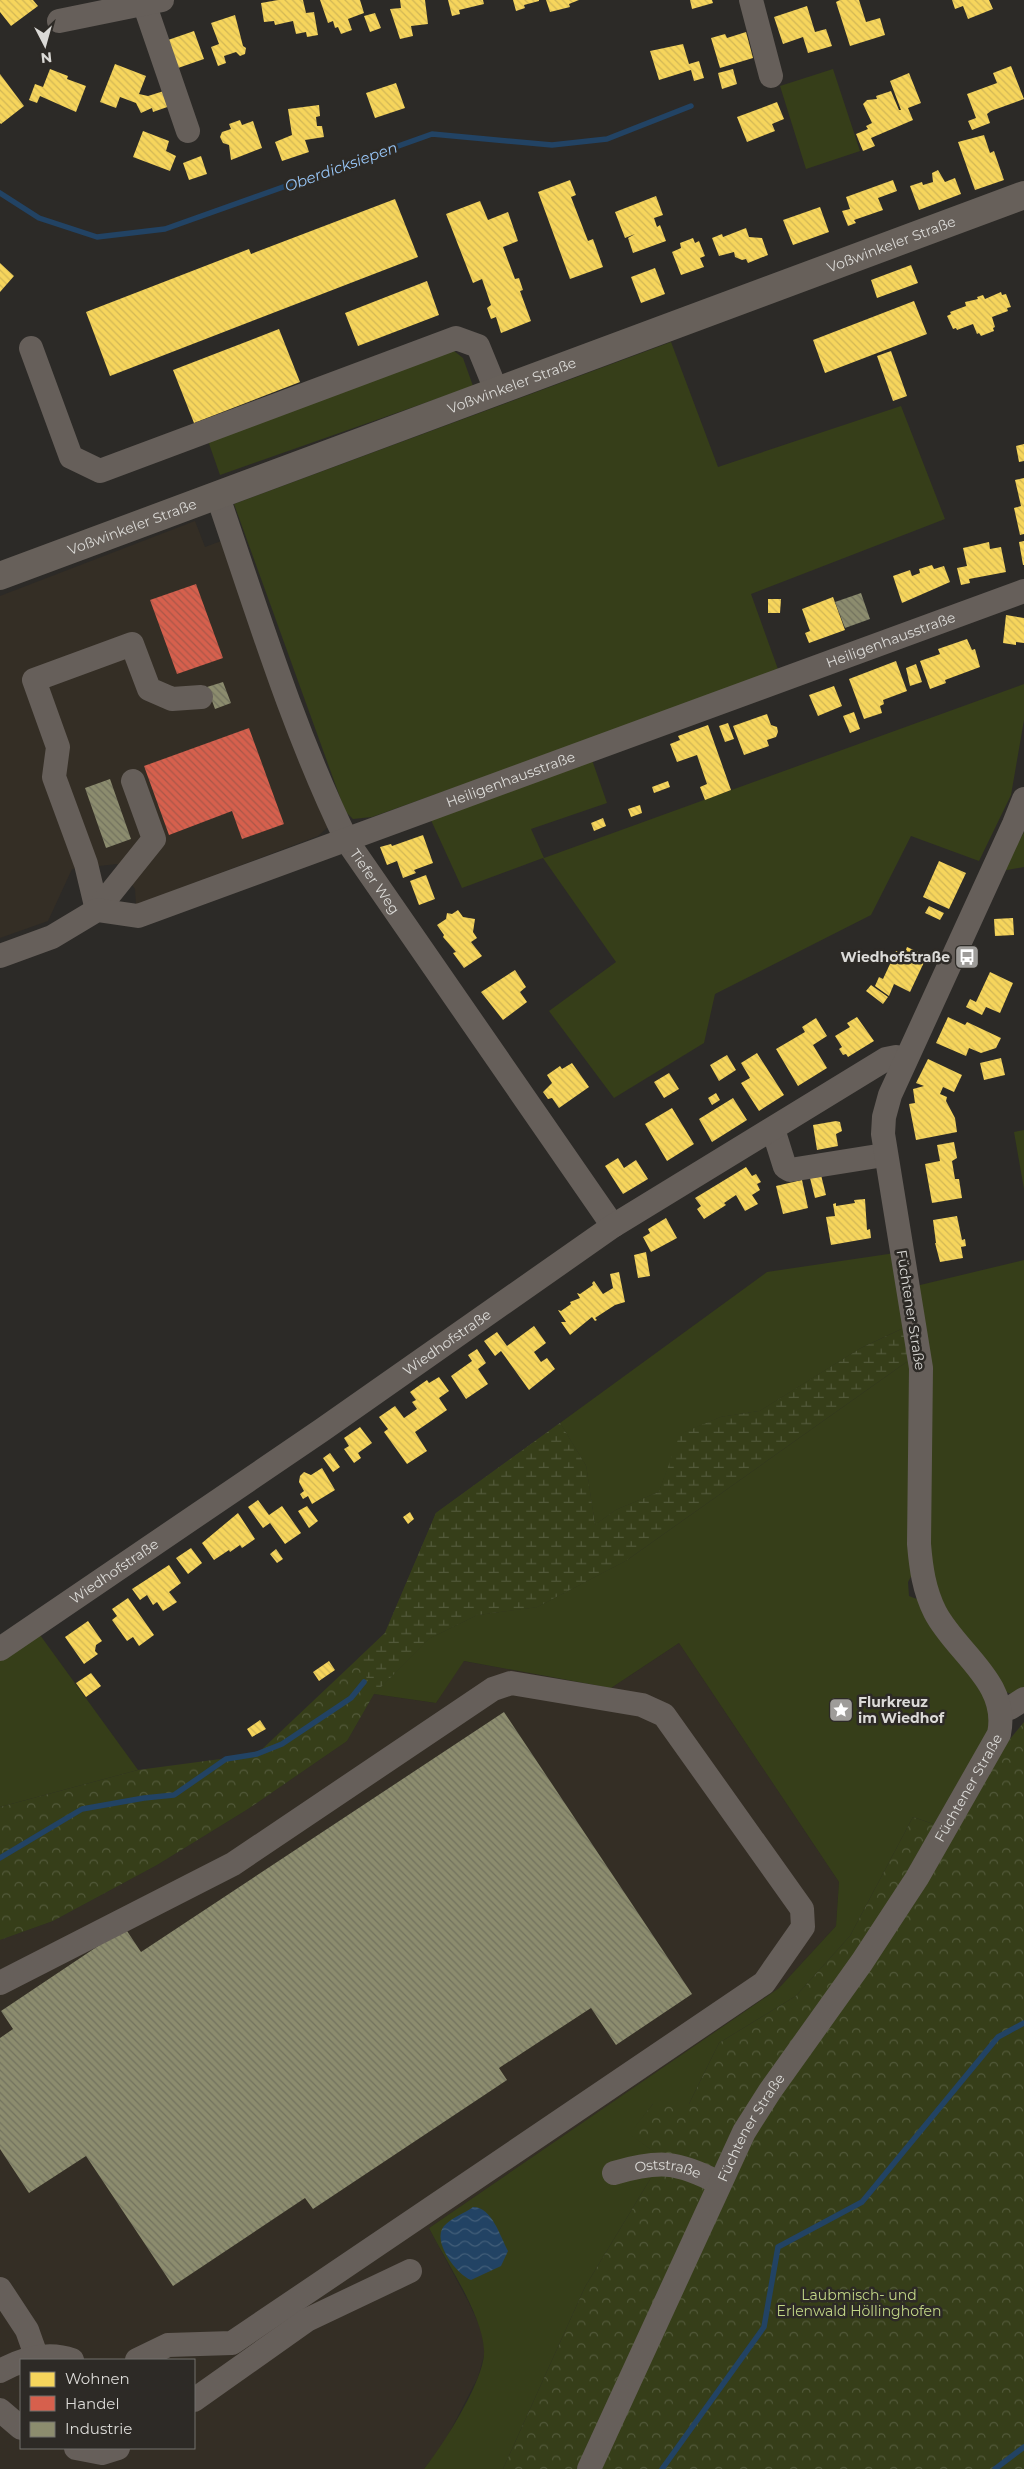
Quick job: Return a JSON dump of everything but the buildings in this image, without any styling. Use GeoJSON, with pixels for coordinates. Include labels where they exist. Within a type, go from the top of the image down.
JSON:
{"type":"FeatureCollection","features":[{"type":"Feature","properties":{"kind":"main road","name":"Voßwinkeler Straße"},"geometry":{"type":"LineString","coordinates":[[0,576],[1024,195]]}},
{"type":"Feature","properties":{"kind":"street"},"geometry":{"type":"LineString","coordinates":[[751,0],[771,76]]}},
{"type":"Feature","properties":{"kind":"street"},"geometry":{"type":"LineString","coordinates":[[59,21],[153,1],[188,132]]}},
{"type":"Feature","properties":{"kind":"street"},"geometry":{"type":"LineString","coordinates":[[31,348],[71,457],[100,471],[456,338],[478,346],[496,390]]}},
{"type":"Feature","properties":{"kind":"street","name":"Tiefer Weg"},"geometry":{"type":"LineString","coordinates":[[217,494],[287,700],[326,798],[347,841],[613,1226]]}},
{"type":"Feature","properties":{"kind":"street","name":"Heiligenhausstraße"},"geometry":{"type":"LineString","coordinates":[[97,910],[138,916],[347,841],[1024,591]]}},
{"type":"Feature","properties":{"kind":"street"},"geometry":{"type":"LineString","coordinates":[[97,910],[86,864],[54,777],[58,746],[34,680],[132,644],[148,689],[172,699],[201,697]]}},
{"type":"Feature","properties":{"kind":"street"},"geometry":{"type":"LineString","coordinates":[[0,956],[52,936],[97,910],[154,839],[133,781]]}},
{"type":"Feature","properties":{"kind":"street","name":"Füchtener Straße"},"geometry":{"type":"LineString","coordinates":[[589,2469],[744,2132],[770,2091],[862,1962],[916,1878],[995,1744],[1001,1723],[997,1696],[936,1614],[921,1572],[919,1544],[921,1368],[917,1332],[884,1154],[884,1117],[906,1059],[1024,799]]}},
{"type":"Feature","properties":{"kind":"street","name":"Wiedhofstraße"},"geometry":{"type":"LineString","coordinates":[[0,1649],[322,1430],[613,1226],[886,1059],[896,1057],[906,1059]]}},
{"type":"Feature","properties":{"kind":"street"},"geometry":{"type":"LineString","coordinates":[[773,1129],[785,1167],[790,1170],[884,1154]]}},
{"type":"Feature","properties":{"kind":"street"},"geometry":{"type":"LineString","coordinates":[[0,1983],[233,1864],[493,1688],[511,1683],[642,1705],[664,1715],[802,1908],[803,1927],[764,1983],[232,2343],[168,2345],[139,2359]]}},
{"type":"Feature","properties":{"kind":"street"},"geometry":{"type":"LineString","coordinates":[[1000,1710],[1010,1708],[1024,1699]]}},
{"type":"Feature","properties":{"kind":"street","name":"Oststraße"},"geometry":{"type":"LineString","coordinates":[[614,2174],[644,2165],[663,2164],[696,2171],[719,2183]]}},
{"type":"Feature","properties":{"kind":"street"},"geometry":{"type":"LineString","coordinates":[[195,2399],[307,2320],[410,2271]]}},
{"type":"Feature","properties":{"kind":"street"},"geometry":{"type":"LineString","coordinates":[[0,2290],[27,2330],[38,2358]]}},
{"type":"Feature","properties":{"kind":"street"},"geometry":{"type":"LineString","coordinates":[[29,2359],[58,2355],[69,2359]]}},
{"type":"Feature","properties":{"kind":"street"},"geometry":{"type":"LineString","coordinates":[[0,2372],[20,2360]]}},
{"type":"Feature","properties":{"kind":"street"},"geometry":{"type":"LineString","coordinates":[[0,2410],[20,2427]]}},
{"type":"Feature","properties":{"kind":"street"},"geometry":{"type":"LineString","coordinates":[[81,2449],[102,2453],[115,2449]]}},
{"type":"Feature","properties":{"kind":"shaded area"},"geometry":{"type":"Polygon","coordinates":[[[195,521],[205,547],[224,540],[327,819],[327,828],[318,836],[136,905],[135,889],[117,864],[72,869],[48,921],[0,938],[0,596],[195,521]]]}},
{"type":"Feature","properties":{"kind":"shaded area"},"geometry":{"type":"Polygon","coordinates":[[[679,1643],[839,1882],[836,1926],[779,1988],[429,2228],[481,2329],[485,2352],[478,2377],[442,2447],[424,2469],[0,2469],[0,1940],[53,1921],[157,1865],[248,1809],[347,1741],[374,1694],[436,1703],[463,1661],[611,1688],[679,1643]]]}},
{"type":"Feature","properties":{"kind":"green space"},"geometry":{"type":"Polygon","coordinates":[[[833,69],[860,151],[806,169],[780,86],[833,69]]]}},
{"type":"Feature","properties":{"kind":"green space"},"geometry":{"type":"Polygon","coordinates":[[[671,342],[718,467],[901,406],[945,519],[751,594],[779,672],[372,817],[353,819],[345,811],[234,504],[671,342]]]}},
{"type":"Feature","properties":{"kind":"green space"},"geometry":{"type":"Polygon","coordinates":[[[449,347],[463,358],[473,386],[220,475],[207,438],[449,347]]]}},
{"type":"Feature","properties":{"kind":"green space"},"geometry":{"type":"Polygon","coordinates":[[[1024,684],[1024,720],[1011,795],[979,861],[911,836],[871,915],[715,994],[704,1043],[614,1098],[549,1011],[616,962],[543,858],[462,888],[430,818],[591,757],[607,803],[531,829],[544,858],[1024,684]]]}},
{"type":"Feature","properties":{"kind":"green space"},"geometry":{"type":"Polygon","coordinates":[[[1024,832],[1024,867],[1002,871],[1024,832]]]}},
{"type":"Feature","properties":{"kind":"green space"},"geometry":{"type":"Polygon","coordinates":[[[1024,1130],[1024,1189],[1014,1132],[1024,1130]]]}},
{"type":"Feature","properties":{"kind":"green space"},"geometry":{"type":"Polygon","coordinates":[[[895,1253],[910,1325],[861,1348],[760,1411],[721,1417],[681,1434],[659,1492],[616,1510],[595,1525],[586,1466],[560,1423],[767,1272],[895,1253]]]}},
{"type":"Feature","properties":{"kind":"green space"},"geometry":{"type":"Polygon","coordinates":[[[1024,1260],[1024,1691],[1014,1695],[1006,1692],[950,1620],[930,1572],[916,1286],[1024,1260]]]}},
{"type":"Feature","properties":{"kind":"green space"},"geometry":{"type":"Polygon","coordinates":[[[910,1325],[912,1358],[627,1560],[537,1607],[477,1615],[430,1638],[374,1694],[358,1659],[385,1633],[436,1513],[560,1423],[586,1466],[595,1525],[616,1510],[659,1492],[680,1434],[721,1417],[760,1411],[861,1348],[910,1325]]]}},
{"type":"Feature","properties":{"kind":"green space"},"geometry":{"type":"Polygon","coordinates":[[[861,1348],[627,1560],[537,1607],[477,1615],[430,1638],[374,1694],[347,1741],[248,1809],[157,1865],[53,1921],[0,1940],[0,1807],[138,1770],[257,1754],[385,1633],[436,1513],[560,1423],[586,1466],[595,1525],[616,1510],[659,1492],[680,1434],[721,1417],[760,1411],[861,1348]]]}},
{"type":"Feature","properties":{"kind":"green space"},"geometry":{"type":"Polygon","coordinates":[[[912,1358],[913,1573],[908,1582],[909,1596],[922,1601],[990,1706],[988,1740],[939,1826],[913,1817],[850,1936],[796,1996],[719,2043],[689,2104],[653,2104],[630,2134],[663,2158],[585,2287],[503,2469],[424,2469],[462,2412],[478,2377],[483,2362],[484,2350],[482,2336],[470,2304],[429,2228],[779,1988],[836,1926],[839,1882],[679,1643],[611,1688],[464,1661],[436,1703],[374,1694],[430,1638],[477,1615],[537,1607],[627,1560],[912,1358]]]}},
{"type":"Feature","properties":{"kind":"green space"},"geometry":{"type":"Polygon","coordinates":[[[40,1635],[138,1770],[0,1807],[0,1660],[40,1635]]]}},
{"type":"Feature","properties":{"kind":"green space","name":"Laubmisch- und Erlenwald Höllinghofen"},"geometry":{"type":"Polygon","coordinates":[[[1024,1722],[1024,2469],[503,2469],[585,2287],[663,2158],[629,2134],[653,2104],[689,2104],[719,2043],[796,1996],[850,1936],[913,1817],[939,1826],[1024,1722]]]}},
{"type":"Feature","properties":{"kind":"water"},"geometry":{"type":"Polygon","coordinates":[[[473,2207],[480,2208],[495,2223],[508,2251],[501,2266],[471,2280],[459,2272],[447,2257],[441,2240],[441,2232],[447,2223],[473,2207]]]}},
{"type":"Feature","properties":{"kind":"waterway","name":"Oberdicksiepen"},"geometry":{"type":"LineString","coordinates":[[0,193],[39,218],[97,237],[165,229],[432,134],[552,145],[607,139],[691,106]]}},
{"type":"Feature","properties":{"kind":"waterway"},"geometry":{"type":"LineString","coordinates":[[0,1858],[82,1809],[144,1798],[174,1795],[226,1759],[257,1754],[282,1744],[351,1698],[364,1682]]}},
{"type":"Feature","properties":{"kind":"waterway"},"geometry":{"type":"LineString","coordinates":[[662,2469],[764,2327],[778,2247],[862,2202],[998,2037],[1024,2023]]}},
{"type":"Feature","properties":{"kind":"waterway"},"geometry":{"type":"LineString","coordinates":[[995,2469],[1024,2447]]}},
{"type":"Feature","properties":{"kind":"place","name":"Wiedhofstraße"},"geometry":{"type":"Point","coordinates":[967,957]}},
{"type":"Feature","properties":{"kind":"place","name":"Flurkreuz im Wiedhof"},"geometry":{"type":"Point","coordinates":[841,1710]}}]}
